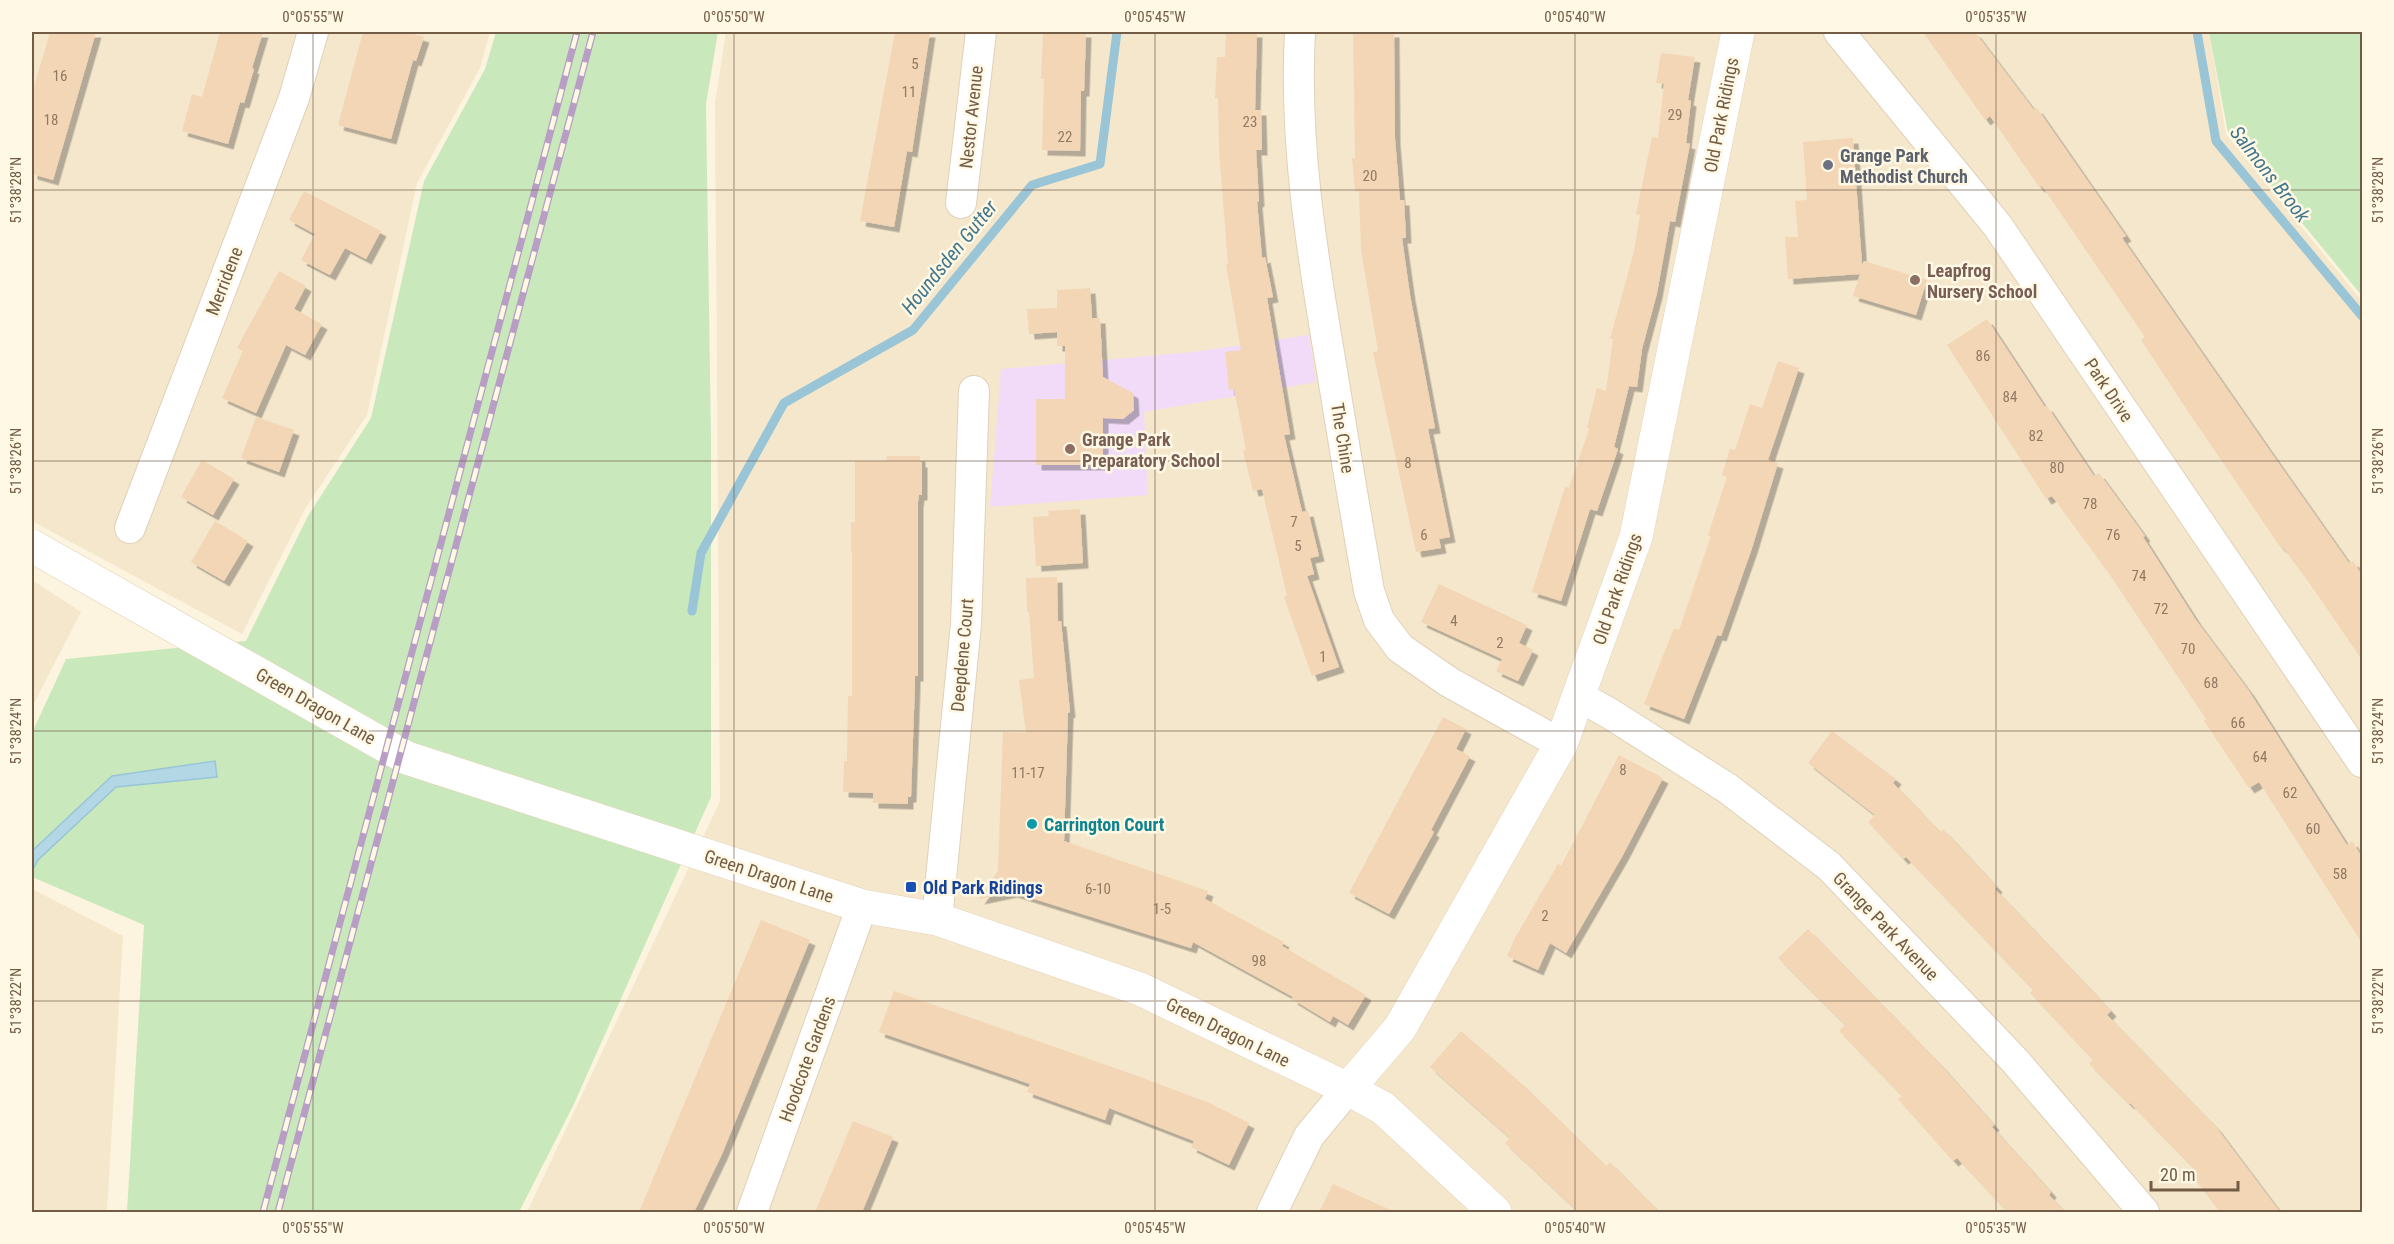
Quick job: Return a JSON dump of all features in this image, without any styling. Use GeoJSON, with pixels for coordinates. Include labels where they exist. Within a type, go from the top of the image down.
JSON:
{"type":"FeatureCollection","features":[{"type":"Feature","properties":{"kind":"street","name":"Merridene"},"geometry":{"type":"LineString","coordinates":[[130,528],[294,98],[313,32]]}},
{"type":"Feature","properties":{"kind":"street","name":"Nestor Avenue"},"geometry":{"type":"LineString","coordinates":[[962,203],[981,32]]}},
{"type":"Feature","properties":{"kind":"street","name":"The Chine"},"geometry":{"type":"LineString","coordinates":[[1300,32],[1298,69],[1302,167],[1314,263],[1369,591],[1375,610],[1379,620],[1400,648],[1449,682],[1561,744]]}},
{"type":"Feature","properties":{"kind":"street","name":"Old Park Ridings"},"geometry":{"type":"LineString","coordinates":[[1348,1089],[1400,1028],[1561,744],[1636,537],[1738,32]]}},
{"type":"Feature","properties":{"kind":"street","name":"Park Drive"},"geometry":{"type":"LineString","coordinates":[[1839,32],[1997,225],[2362,762]]}},
{"type":"Feature","properties":{"kind":"street","name":"Deepdene Court"},"geometry":{"type":"LineString","coordinates":[[937,919],[966,624],[974,391]]}},
{"type":"Feature","properties":{"kind":"street","name":"Green Dragon Lane"},"geometry":{"type":"LineString","coordinates":[[32,546],[407,758],[861,906],[937,919],[1140,989],[1383,1108],[1495,1212]]}},
{"type":"Feature","properties":{"kind":"street","name":"Grange Park Avenue"},"geometry":{"type":"LineString","coordinates":[[1578,696],[1609,713],[1727,788],[1829,866],[2016,1062],[2144,1212]]}},
{"type":"Feature","properties":{"kind":"street","name":"Hoodcote Gardens"},"geometry":{"type":"LineString","coordinates":[[752,1212],[861,906]]}},
{"type":"Feature","properties":{"kind":"street"},"geometry":{"type":"LineString","coordinates":[[1272,1212],[1309,1136],[1348,1089]]}},
{"type":"Feature","properties":{"kind":"shaded area"},"geometry":{"type":"Polygon","coordinates":[[[32,32],[490,32],[480,68],[417,183],[367,415],[305,509],[242,634],[32,521],[32,32]]]}},
{"type":"Feature","properties":{"kind":"shaded area"},"geometry":{"type":"Polygon","coordinates":[[[726,32],[2209,32],[2226,134],[2362,301],[2362,1212],[527,1212],[720,801],[715,103],[726,32]]]}},
{"type":"Feature","properties":{"kind":"shaded area","name":"Grange Park Preparatory School"},"geometry":{"type":"Polygon","coordinates":[[[1309,335],[1316,382],[1144,412],[1148,495],[990,507],[1001,369],[1193,352],[1309,335]]]}},
{"type":"Feature","properties":{"kind":"shaded area"},"geometry":{"type":"Polygon","coordinates":[[[32,580],[81,612],[32,707],[32,580]]]}},
{"type":"Feature","properties":{"kind":"shaded area"},"geometry":{"type":"Polygon","coordinates":[[[32,889],[123,936],[107,1212],[32,1212],[32,889]]]}},
{"type":"Feature","properties":{"kind":"green space"},"geometry":{"type":"Polygon","coordinates":[[[496,32],[718,32],[706,104],[711,438],[711,797],[573,1106],[519,1212],[127,1212],[144,925],[32,877],[32,733],[66,659],[246,641],[308,516],[371,418],[424,181],[485,69],[496,32]]]}},
{"type":"Feature","properties":{"kind":"green space"},"geometry":{"type":"Polygon","coordinates":[[[2209,32],[2362,32],[2362,296],[2228,133],[2209,32]]]}},
{"type":"Feature","properties":{"kind":"water"},"geometry":{"type":"Polygon","coordinates":[[[215,761],[217,777],[116,787],[38,860],[32,871],[32,851],[112,776],[215,761]]]}},
{"type":"Feature","properties":{"kind":"building"},"geometry":{"type":"Polygon","coordinates":[[[50,32],[96,32],[53,180],[32,174],[32,94],[50,32]]]}},
{"type":"Feature","properties":{"kind":"building"},"geometry":{"type":"Polygon","coordinates":[[[220,32],[263,32],[244,103],[240,102],[228,144],[182,131],[192,94],[202,97],[220,32]]]}},
{"type":"Feature","properties":{"kind":"building"},"geometry":{"type":"Polygon","coordinates":[[[363,32],[407,32],[424,37],[416,61],[413,60],[391,139],[338,125],[363,32]]]}},
{"type":"Feature","properties":{"kind":"building"},"geometry":{"type":"Polygon","coordinates":[[[895,32],[930,32],[912,152],[907,151],[894,227],[860,221],[895,32]]]}},
{"type":"Feature","properties":{"kind":"building"},"geometry":{"type":"Polygon","coordinates":[[[1043,32],[1086,32],[1084,91],[1081,91],[1080,151],[1042,150],[1043,32]]]}},
{"type":"Feature","properties":{"kind":"building"},"geometry":{"type":"Polygon","coordinates":[[[1226,32],[1257,32],[1255,110],[1261,110],[1262,150],[1256,150],[1259,201],[1257,202],[1262,258],[1265,257],[1273,297],[1267,298],[1290,434],[1284,435],[1302,512],[1308,511],[1319,556],[1310,558],[1314,574],[1307,576],[1339,667],[1312,676],[1284,597],[1287,596],[1262,489],[1253,491],[1243,451],[1246,450],[1234,389],[1229,390],[1225,352],[1241,350],[1226,265],[1228,264],[1219,151],[1218,98],[1215,98],[1217,57],[1225,57],[1226,32]]]}},
{"type":"Feature","properties":{"kind":"building"},"geometry":{"type":"Polygon","coordinates":[[[1353,32],[1394,32],[1395,139],[1400,200],[1404,200],[1406,238],[1402,238],[1410,295],[1435,428],[1428,429],[1450,537],[1439,539],[1441,548],[1416,552],[1373,352],[1378,351],[1361,250],[1359,191],[1355,192],[1352,158],[1355,158],[1353,32]]]}},
{"type":"Feature","properties":{"kind":"building"},"geometry":{"type":"Polygon","coordinates":[[[1923,32],[1975,32],[2034,110],[2037,108],[2126,236],[2122,238],[2275,458],[2349,563],[2353,561],[2362,575],[2362,660],[2310,584],[2282,546],[2281,548],[2189,413],[2141,340],[2145,337],[2042,186],[2039,187],[1990,116],[1985,120],[1923,32]]]}},
{"type":"Feature","properties":{"kind":"building"},"geometry":{"type":"Polygon","coordinates":[[[1661,53],[1695,57],[1688,100],[1691,101],[1686,143],[1690,144],[1675,222],[1670,221],[1657,293],[1642,349],[1637,387],[1629,386],[1614,447],[1618,449],[1597,511],[1590,509],[1561,601],[1532,592],[1565,487],[1569,488],[1589,429],[1587,428],[1597,388],[1606,391],[1613,339],[1610,339],[1634,251],[1640,215],[1636,214],[1652,137],[1658,138],[1664,84],[1656,83],[1661,53]]]}},
{"type":"Feature","properties":{"kind":"building"},"geometry":{"type":"Polygon","coordinates":[[[1853,138],[1862,265],[1864,261],[1927,280],[1916,315],[1853,296],[1860,274],[1788,279],[1785,237],[1798,237],[1795,201],[1807,200],[1803,142],[1853,138]]]}},
{"type":"Feature","properties":{"kind":"building"},"geometry":{"type":"Polygon","coordinates":[[[304,191],[381,231],[366,259],[345,248],[330,275],[301,260],[315,234],[289,220],[304,191]]]}},
{"type":"Feature","properties":{"kind":"building"},"geometry":{"type":"Polygon","coordinates":[[[279,271],[306,286],[294,309],[322,324],[305,355],[286,345],[256,413],[222,398],[243,351],[237,348],[279,271]]]}},
{"type":"Feature","properties":{"kind":"building"},"geometry":{"type":"Polygon","coordinates":[[[1090,288],[1092,318],[1100,318],[1103,377],[1133,393],[1134,410],[1123,419],[1103,418],[1103,465],[1036,465],[1036,399],[1065,399],[1065,346],[1057,346],[1057,332],[1029,334],[1027,309],[1057,308],[1057,290],[1090,288]]]}},
{"type":"Feature","properties":{"kind":"building"},"geometry":{"type":"Polygon","coordinates":[[[1987,319],[2094,476],[2099,473],[2145,536],[2143,537],[2196,620],[2249,691],[2347,845],[2352,841],[2362,857],[2362,943],[2259,782],[2249,788],[2110,575],[2052,496],[2046,499],[1947,345],[1987,319]]]}},
{"type":"Feature","properties":{"kind":"building"},"geometry":{"type":"Polygon","coordinates":[[[1778,361],[1799,368],[1768,460],[1778,463],[1752,548],[1721,636],[1717,635],[1684,719],[1644,704],[1674,628],[1679,630],[1711,536],[1708,535],[1727,477],[1722,475],[1730,449],[1735,450],[1750,404],[1762,408],[1778,361]]]}},
{"type":"Feature","properties":{"kind":"building"},"geometry":{"type":"Polygon","coordinates":[[[256,417],[294,430],[279,472],[241,458],[256,417]]]}},
{"type":"Feature","properties":{"kind":"building"},"geometry":{"type":"Polygon","coordinates":[[[887,456],[920,456],[920,462],[922,462],[922,495],[919,495],[918,502],[918,676],[915,676],[911,797],[908,797],[908,804],[873,803],[873,793],[843,792],[844,761],[847,761],[848,696],[852,696],[851,522],[855,522],[855,461],[886,461],[887,456]]]}},
{"type":"Feature","properties":{"kind":"building"},"geometry":{"type":"Polygon","coordinates":[[[202,460],[234,479],[213,515],[181,497],[202,460]]]}},
{"type":"Feature","properties":{"kind":"building"},"geometry":{"type":"Polygon","coordinates":[[[1080,509],[1083,563],[1036,566],[1033,517],[1049,516],[1048,511],[1080,509]]]}},
{"type":"Feature","properties":{"kind":"building"},"geometry":{"type":"Polygon","coordinates":[[[215,521],[248,541],[224,581],[191,562],[215,521]]]}},
{"type":"Feature","properties":{"kind":"building"},"geometry":{"type":"Polygon","coordinates":[[[1057,577],[1058,621],[1061,621],[1070,712],[1068,713],[1064,841],[1208,891],[1205,899],[1284,942],[1282,946],[1366,995],[1348,1025],[1333,1016],[1330,1022],[1292,999],[1293,997],[1193,942],[1191,948],[1012,892],[979,899],[998,871],[1003,732],[1026,733],[1019,680],[1034,678],[1026,578],[1057,577]]]}},
{"type":"Feature","properties":{"kind":"building"},"geometry":{"type":"Polygon","coordinates":[[[1439,584],[1527,625],[1519,643],[1533,650],[1518,681],[1496,671],[1502,659],[1421,622],[1439,584]]]}},
{"type":"Feature","properties":{"kind":"building"},"geometry":{"type":"Polygon","coordinates":[[[1443,717],[1466,729],[1456,749],[1470,756],[1431,830],[1434,832],[1389,914],[1349,893],[1443,717]]]}},
{"type":"Feature","properties":{"kind":"building"},"geometry":{"type":"Polygon","coordinates":[[[1832,731],[1896,779],[1893,783],[1940,832],[1943,829],[1997,887],[1995,889],[2111,1011],[2107,1015],[2216,1127],[2280,1212],[2220,1212],[2193,1177],[2198,1173],[2089,1064],[2093,1060],[2030,993],[2033,990],[1906,857],[1903,859],[1868,822],[1875,815],[1808,763],[1832,731]]]}},
{"type":"Feature","properties":{"kind":"building"},"geometry":{"type":"Polygon","coordinates":[[[1619,755],[1663,778],[1623,855],[1566,953],[1550,943],[1538,970],[1507,956],[1558,864],[1561,866],[1619,755]]]}},
{"type":"Feature","properties":{"kind":"building"},"geometry":{"type":"Polygon","coordinates":[[[761,920],[810,940],[722,1154],[694,1212],[639,1212],[761,920]]]}},
{"type":"Feature","properties":{"kind":"building"},"geometry":{"type":"Polygon","coordinates":[[[1808,929],[1939,1063],[1994,1125],[1992,1127],[2051,1192],[2049,1195],[2065,1212],[2007,1212],[1957,1158],[1953,1161],[1898,1099],[1902,1096],[1839,1031],[1845,1025],[1778,958],[1808,929]]]}},
{"type":"Feature","properties":{"kind":"building"},"geometry":{"type":"Polygon","coordinates":[[[894,991],[1132,1074],[1207,1102],[1249,1123],[1229,1165],[1191,1147],[1194,1141],[1109,1108],[1105,1120],[1027,1092],[1030,1084],[879,1032],[894,991]]]}},
{"type":"Feature","properties":{"kind":"building"},"geometry":{"type":"Polygon","coordinates":[[[1461,1031],[1523,1085],[1606,1166],[1610,1162],[1659,1212],[1578,1212],[1505,1143],[1510,1138],[1430,1067],[1461,1031]]]}},
{"type":"Feature","properties":{"kind":"building"},"geometry":{"type":"Polygon","coordinates":[[[853,1121],[893,1137],[870,1193],[862,1212],[815,1212],[853,1121]]]}},
{"type":"Feature","properties":{"kind":"building"},"geometry":{"type":"Polygon","coordinates":[[[1333,1184],[1395,1212],[1319,1212],[1333,1184]]]}},
{"type":"Feature","properties":{"kind":"waterway","name":"Houndsden Gutter"},"geometry":{"type":"LineString","coordinates":[[692,611],[701,553],[784,403],[913,330],[1032,185],[1100,164],[1117,32]]}},
{"type":"Feature","properties":{"kind":"waterway","name":"Salmons Brook"},"geometry":{"type":"LineString","coordinates":[[2197,32],[2216,141],[2362,316]]}},
{"type":"Feature","properties":{"kind":"railway"},"geometry":{"type":"LineString","coordinates":[[263,1212],[577,32]]}},
{"type":"Feature","properties":{"kind":"railway"},"geometry":{"type":"LineString","coordinates":[[278,1212],[593,32]]}},
{"type":"Feature","properties":{"kind":"place","name":"Grange Park Methodist Church"},"geometry":{"type":"Point","coordinates":[1828,165]}},
{"type":"Feature","properties":{"kind":"place","name":"Leapfrog Nursery School"},"geometry":{"type":"Point","coordinates":[1915,280]}},
{"type":"Feature","properties":{"kind":"place","name":"Grange Park Preparatory School"},"geometry":{"type":"Point","coordinates":[1070,449]}},
{"type":"Feature","properties":{"kind":"place","name":"Carrington Court"},"geometry":{"type":"Point","coordinates":[1032,824]}},
{"type":"Feature","properties":{"kind":"place","name":"Old Park Ridings"},"geometry":{"type":"Point","coordinates":[911,887]}}]}
